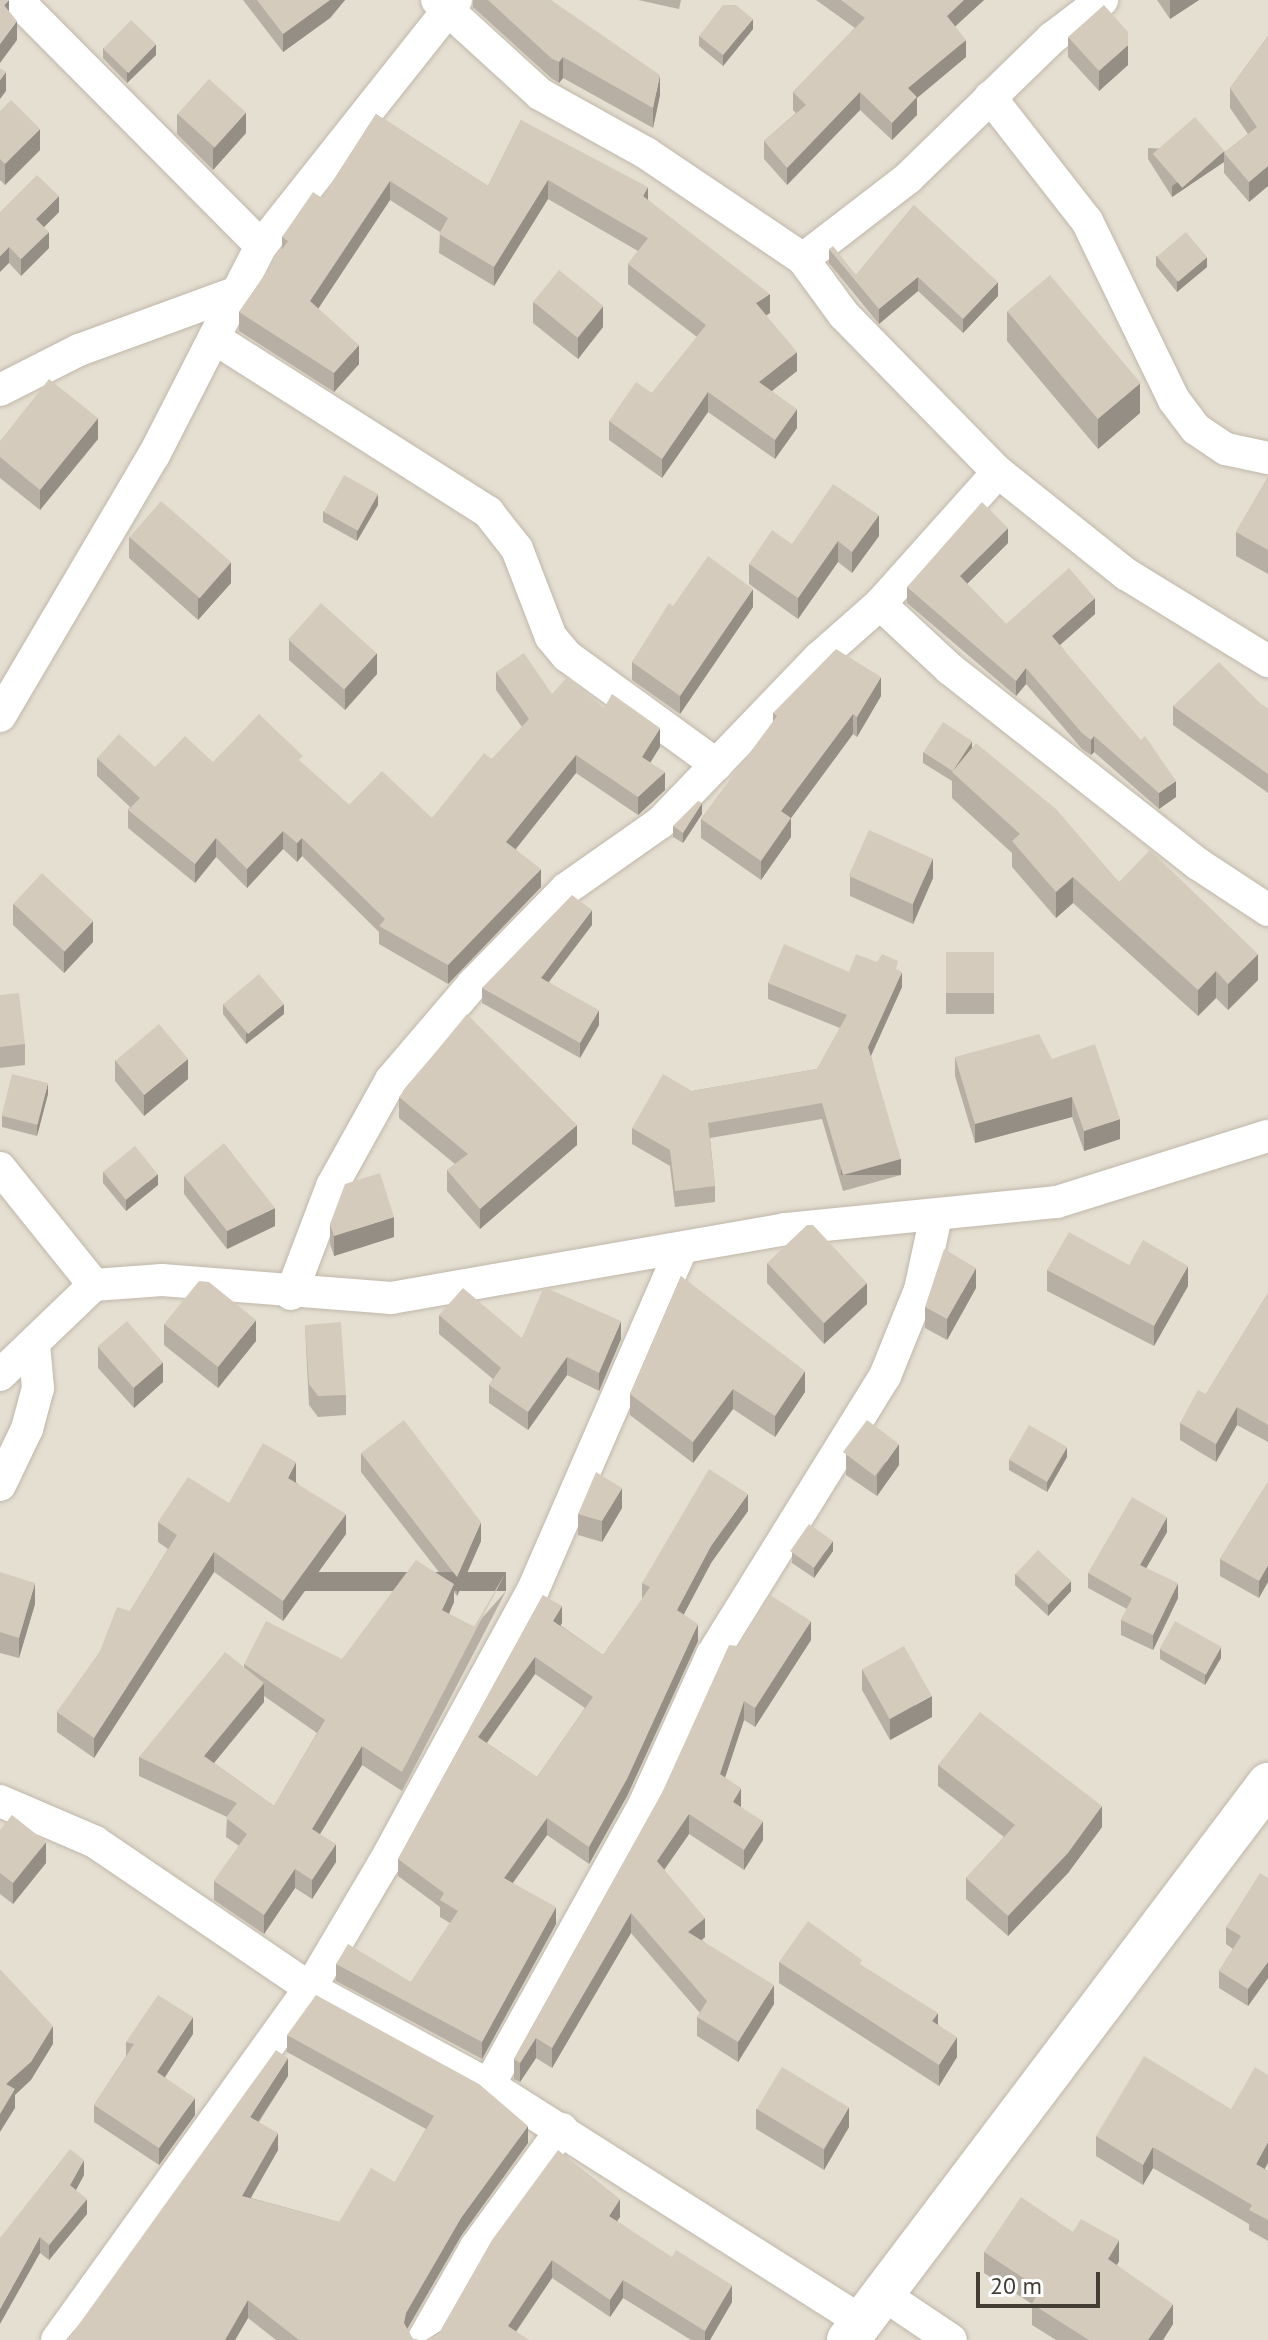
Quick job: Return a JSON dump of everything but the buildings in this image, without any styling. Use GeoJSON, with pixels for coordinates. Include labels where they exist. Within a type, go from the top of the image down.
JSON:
{"type":"FeatureCollection","features":[{"type":"Feature","properties":{"kind":"street"},"geometry":{"type":"LineString","coordinates":[[17,0],[261,246]]}},
{"type":"Feature","properties":{"kind":"street"},"geometry":{"type":"LineString","coordinates":[[803,259],[908,178],[1052,38],[1102,0]]}},
{"type":"Feature","properties":{"kind":"street"},"geometry":{"type":"LineString","coordinates":[[0,716],[154,455],[261,246],[447,3],[540,94],[646,153],[803,259],[844,315],[998,472],[1126,574],[1268,661]]}},
{"type":"Feature","properties":{"kind":"street"},"geometry":{"type":"LineString","coordinates":[[990,97],[1087,221],[1174,400],[1196,429],[1226,449],[1268,458]]}},
{"type":"Feature","properties":{"kind":"street"},"geometry":{"type":"LineString","coordinates":[[0,390],[79,350],[235,293]]}},
{"type":"Feature","properties":{"kind":"street"},"geometry":{"type":"LineString","coordinates":[[214,338],[488,512],[517,549],[551,637],[567,656],[717,765]]}},
{"type":"Feature","properties":{"kind":"street"},"geometry":{"type":"LineString","coordinates":[[291,1294],[332,1186],[391,1080],[473,984],[566,889],[660,823],[819,658],[880,604],[998,472]]}},
{"type":"Feature","properties":{"kind":"street"},"geometry":{"type":"LineString","coordinates":[[880,604],[950,669],[1198,864],[1268,910]]}},
{"type":"Feature","properties":{"kind":"street"},"geometry":{"type":"LineString","coordinates":[[0,1375],[94,1285],[162,1280],[291,1294],[391,1298],[681,1250],[785,1229],[1057,1202],[1268,1136]]}},
{"type":"Feature","properties":{"kind":"street"},"geometry":{"type":"LineString","coordinates":[[0,1168],[94,1285]]}},
{"type":"Feature","properties":{"kind":"street"},"geometry":{"type":"LineString","coordinates":[[489,2085],[644,1805],[712,1655],[885,1376],[920,1290],[936,1216]]}},
{"type":"Feature","properties":{"kind":"street"},"geometry":{"type":"LineString","coordinates":[[57,2340],[310,1988],[533,1590],[681,1250]]}},
{"type":"Feature","properties":{"kind":"street"},"geometry":{"type":"LineString","coordinates":[[0,1485],[27,1429],[38,1388],[34,1344]]}},
{"type":"Feature","properties":{"kind":"street"},"geometry":{"type":"LineString","coordinates":[[863,2318],[1268,1784]]}},
{"type":"Feature","properties":{"kind":"street"},"geometry":{"type":"LineString","coordinates":[[0,1801],[95,1842],[310,1988],[489,2085],[863,2318],[951,2340]]}},
{"type":"Feature","properties":{"kind":"street"},"geometry":{"type":"LineString","coordinates":[[423,2340],[476,2247],[562,2129]]}},
{"type":"Feature","properties":{"kind":"shaded area"},"geometry":{"type":"Polygon","coordinates":[[[0,0],[1268,0],[1268,2340],[0,2340],[0,0]]]}}]}
